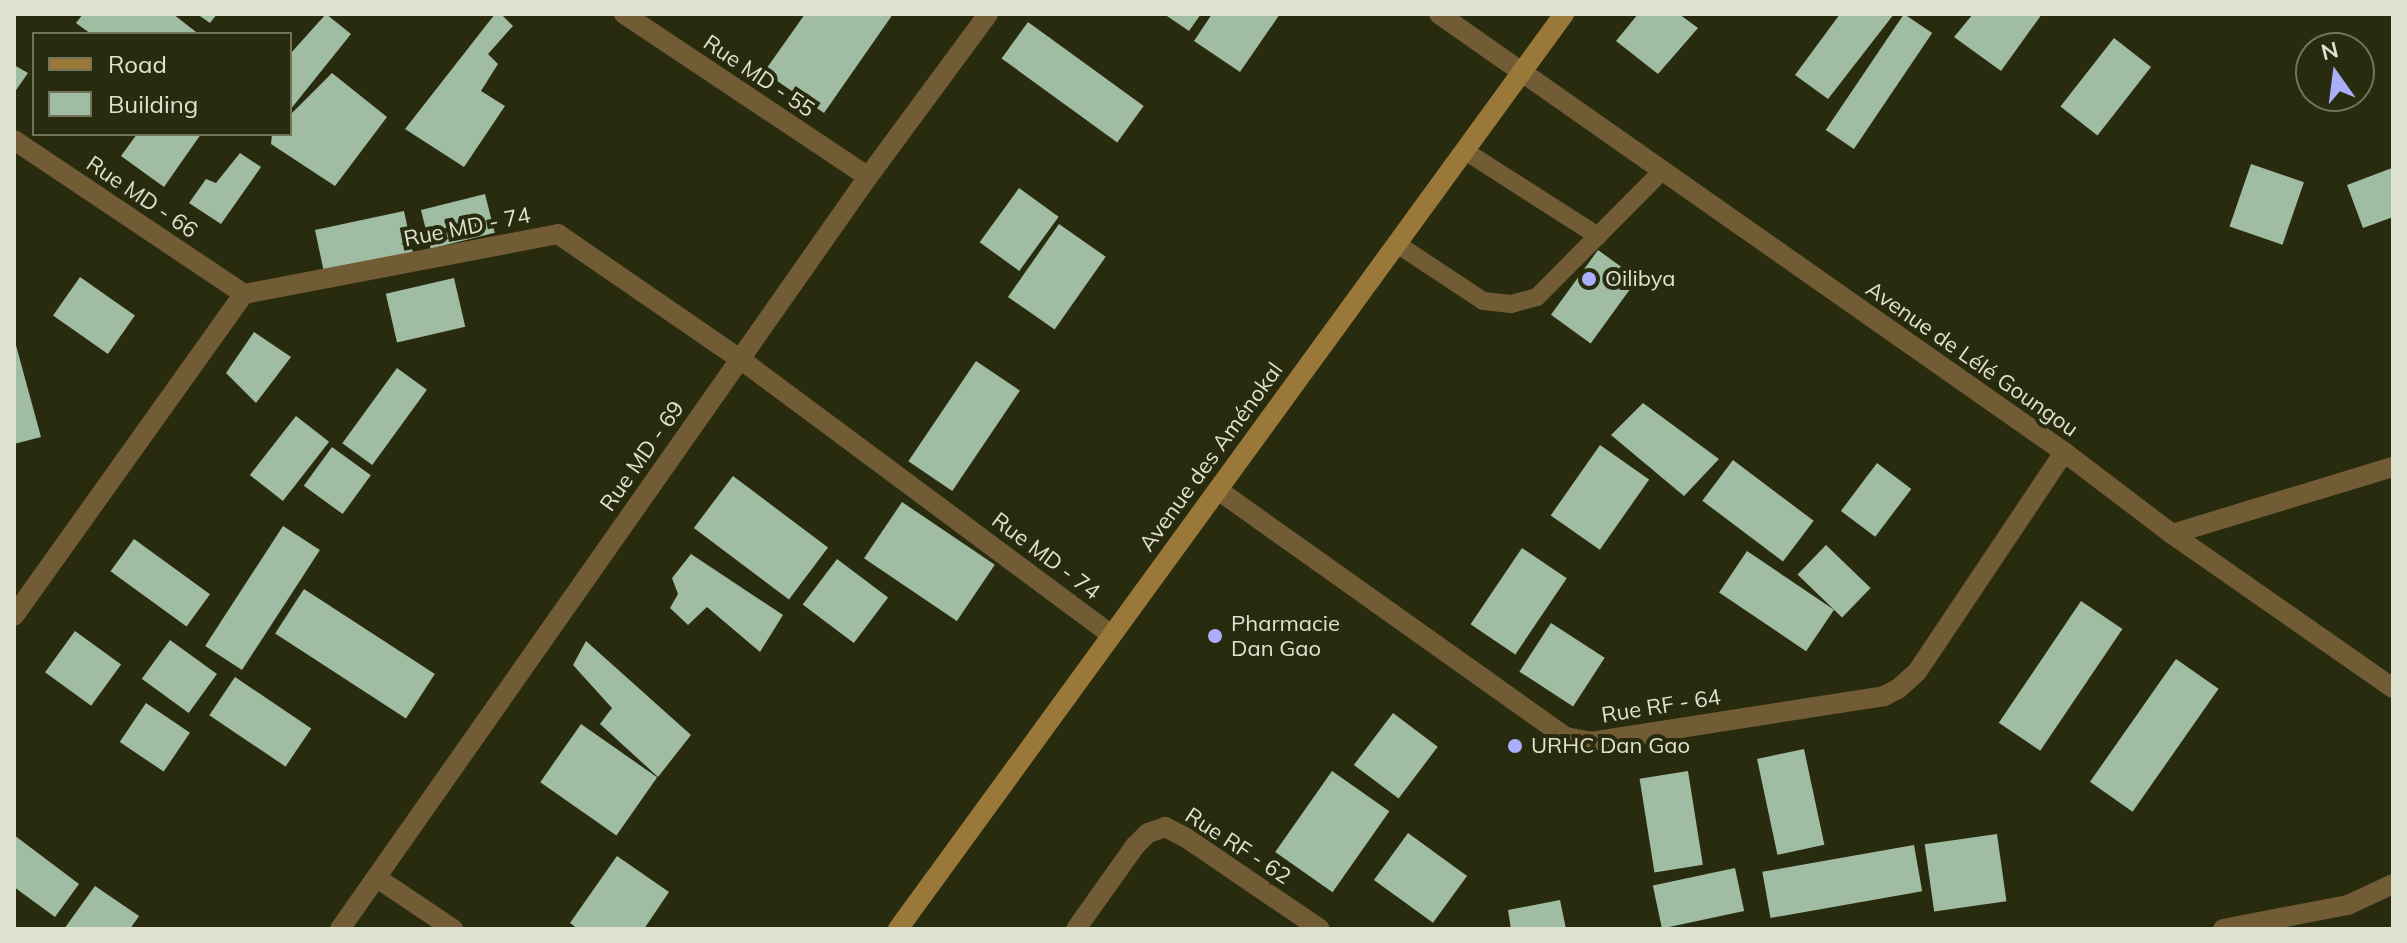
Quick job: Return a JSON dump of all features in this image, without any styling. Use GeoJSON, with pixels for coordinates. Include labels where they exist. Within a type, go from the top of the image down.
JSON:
{"type":"FeatureCollection","features":[{"type":"Feature","properties":{"kind":"main road","name":"Avenue des Aménokal"},"geometry":{"type":"LineString","coordinates":[[898,929],[1564,14]]}},
{"type":"Feature","properties":{"kind":"street","name":"Rue MD - 55"},"geometry":{"type":"LineString","coordinates":[[624,14],[868,177]]}},
{"type":"Feature","properties":{"kind":"street","name":"Rue MD - 69"},"geometry":{"type":"LineString","coordinates":[[340,929],[868,177],[988,14]]}},
{"type":"Feature","properties":{"kind":"street","name":"Avenue de Lélé Goungou"},"geometry":{"type":"LineString","coordinates":[[1439,14],[2064,452],[2172,534],[2393,688]]}},
{"type":"Feature","properties":{"kind":"street","name":"Rue MD - 66"},"geometry":{"type":"LineString","coordinates":[[14,140],[244,294]]}},
{"type":"Feature","properties":{"kind":"street","name":"Rue MD - 74"},"geometry":{"type":"LineString","coordinates":[[244,294],[558,234],[740,359],[1111,635]]}},
{"type":"Feature","properties":{"kind":"street"},"geometry":{"type":"LineString","coordinates":[[14,616],[244,294]]}},
{"type":"Feature","properties":{"kind":"street","name":"Rue RF - 64"},"geometry":{"type":"LineString","coordinates":[[1218,490],[1566,737],[1591,742],[1884,696],[1898,689],[1917,672],[2064,452]]}},
{"type":"Feature","properties":{"kind":"street"},"geometry":{"type":"LineString","coordinates":[[2172,534],[2393,467]]}},
{"type":"Feature","properties":{"kind":"street","name":"Rue RF - 62"},"geometry":{"type":"LineString","coordinates":[[1076,929],[1135,846],[1148,833],[1165,827],[1185,837],[1320,929]]}},
{"type":"Feature","properties":{"kind":"street"},"geometry":{"type":"LineString","coordinates":[[377,878],[453,929]]}},
{"type":"Feature","properties":{"kind":"street"},"geometry":{"type":"LineString","coordinates":[[2223,929],[2348,905],[2393,884]]}},
{"type":"Feature","properties":{"kind":"lane"},"geometry":{"type":"LineString","coordinates":[[1465,151],[1598,236]]}},
{"type":"Feature","properties":{"kind":"lane"},"geometry":{"type":"LineString","coordinates":[[1397,244],[1483,301],[1511,304],[1537,297],[1662,171]]}},
{"type":"Feature","properties":{"kind":"building"},"geometry":{"type":"Polygon","coordinates":[[[83,14],[173,14],[196,32],[88,32],[76,23],[83,14]]]}},
{"type":"Feature","properties":{"kind":"building"},"geometry":{"type":"Polygon","coordinates":[[[197,14],[217,14],[210,23],[197,14]]]}},
{"type":"Feature","properties":{"kind":"building"},"geometry":{"type":"Polygon","coordinates":[[[326,14],[351,34],[292,108],[292,52],[326,14]]]}},
{"type":"Feature","properties":{"kind":"building"},"geometry":{"type":"Polygon","coordinates":[[[495,14],[501,14],[513,26],[488,54],[498,64],[481,91],[505,106],[464,167],[405,129],[495,14]]]}},
{"type":"Feature","properties":{"kind":"building"},"geometry":{"type":"Polygon","coordinates":[[[805,14],[893,14],[824,113],[764,72],[805,14]]]}},
{"type":"Feature","properties":{"kind":"building"},"geometry":{"type":"Polygon","coordinates":[[[1164,14],[1201,14],[1189,31],[1164,14]]]}},
{"type":"Feature","properties":{"kind":"building"},"geometry":{"type":"Polygon","coordinates":[[[1212,14],[1280,14],[1240,72],[1194,41],[1212,14]]]}},
{"type":"Feature","properties":{"kind":"building"},"geometry":{"type":"Polygon","coordinates":[[[1638,14],[1679,14],[1698,28],[1658,74],[1616,41],[1638,14]]]}},
{"type":"Feature","properties":{"kind":"building"},"geometry":{"type":"Polygon","coordinates":[[[1840,14],[1894,14],[1828,99],[1795,75],[1840,14]]]}},
{"type":"Feature","properties":{"kind":"building"},"geometry":{"type":"Polygon","coordinates":[[[1904,14],[1932,33],[1854,149],[1826,130],[1904,14]]]}},
{"type":"Feature","properties":{"kind":"building"},"geometry":{"type":"Polygon","coordinates":[[[1973,14],[2042,14],[2001,71],[1954,37],[1973,14]]]}},
{"type":"Feature","properties":{"kind":"building"},"geometry":{"type":"Polygon","coordinates":[[[1028,22],[1144,106],[1117,142],[1002,58],[1028,22]]]}},
{"type":"Feature","properties":{"kind":"building"},"geometry":{"type":"Polygon","coordinates":[[[2114,38],[2151,67],[2097,135],[2060,107],[2114,38]]]}},
{"type":"Feature","properties":{"kind":"building"},"geometry":{"type":"Polygon","coordinates":[[[14,65],[28,73],[14,93],[14,65]]]}},
{"type":"Feature","properties":{"kind":"building"},"geometry":{"type":"Polygon","coordinates":[[[332,73],[387,117],[335,186],[271,144],[272,136],[292,136],[292,113],[332,73]]]}},
{"type":"Feature","properties":{"kind":"building"},"geometry":{"type":"Polygon","coordinates":[[[136,136],[200,136],[164,187],[121,156],[136,136]]]}},
{"type":"Feature","properties":{"kind":"building"},"geometry":{"type":"Polygon","coordinates":[[[240,153],[261,167],[221,224],[189,203],[206,179],[216,183],[240,153]]]}},
{"type":"Feature","properties":{"kind":"building"},"geometry":{"type":"Polygon","coordinates":[[[2251,164],[2304,182],[2282,245],[2230,226],[2251,164]]]}},
{"type":"Feature","properties":{"kind":"building"},"geometry":{"type":"Polygon","coordinates":[[[2392,168],[2393,217],[2363,228],[2347,185],[2392,168]]]}},
{"type":"Feature","properties":{"kind":"building"},"geometry":{"type":"Polygon","coordinates":[[[1019,188],[1059,217],[1019,271],[980,242],[1019,188]]]}},
{"type":"Feature","properties":{"kind":"building"},"geometry":{"type":"Polygon","coordinates":[[[485,194],[495,233],[431,249],[421,210],[485,194]]]}},
{"type":"Feature","properties":{"kind":"building"},"geometry":{"type":"Polygon","coordinates":[[[404,211],[413,253],[324,272],[315,230],[404,211]]]}},
{"type":"Feature","properties":{"kind":"building"},"geometry":{"type":"Polygon","coordinates":[[[1059,224],[1106,257],[1055,330],[1008,297],[1059,224]]]}},
{"type":"Feature","properties":{"kind":"building"},"geometry":{"type":"Polygon","coordinates":[[[1598,250],[1638,279],[1591,344],[1551,315],[1598,250]]]}},
{"type":"Feature","properties":{"kind":"building"},"geometry":{"type":"Polygon","coordinates":[[[80,277],[135,315],[108,354],[53,316],[80,277]]]}},
{"type":"Feature","properties":{"kind":"building"},"geometry":{"type":"Polygon","coordinates":[[[454,278],[465,327],[397,342],[386,294],[454,278]]]}},
{"type":"Feature","properties":{"kind":"building"},"geometry":{"type":"Polygon","coordinates":[[[254,332],[291,357],[256,403],[226,373],[254,332]]]}},
{"type":"Feature","properties":{"kind":"building"},"geometry":{"type":"Polygon","coordinates":[[[14,338],[41,437],[14,444],[14,338]]]}},
{"type":"Feature","properties":{"kind":"building"},"geometry":{"type":"Polygon","coordinates":[[[976,361],[1020,391],[952,491],[908,461],[976,361]]]}},
{"type":"Feature","properties":{"kind":"building"},"geometry":{"type":"Polygon","coordinates":[[[397,368],[427,390],[372,465],[342,443],[397,368]]]}},
{"type":"Feature","properties":{"kind":"building"},"geometry":{"type":"Polygon","coordinates":[[[1643,403],[1719,459],[1684,496],[1611,435],[1643,403]]]}},
{"type":"Feature","properties":{"kind":"building"},"geometry":{"type":"Polygon","coordinates":[[[296,416],[329,442],[283,501],[250,475],[296,416]]]}},
{"type":"Feature","properties":{"kind":"building"},"geometry":{"type":"Polygon","coordinates":[[[1600,445],[1649,479],[1600,550],[1551,515],[1600,445]]]}},
{"type":"Feature","properties":{"kind":"building"},"geometry":{"type":"Polygon","coordinates":[[[332,447],[371,475],[343,514],[304,486],[332,447]]]}},
{"type":"Feature","properties":{"kind":"building"},"geometry":{"type":"Polygon","coordinates":[[[1733,460],[1814,521],[1783,562],[1702,501],[1733,460]]]}},
{"type":"Feature","properties":{"kind":"building"},"geometry":{"type":"Polygon","coordinates":[[[1877,463],[1911,489],[1875,537],[1841,511],[1877,463]]]}},
{"type":"Feature","properties":{"kind":"building"},"geometry":{"type":"Polygon","coordinates":[[[733,476],[828,548],[789,600],[694,528],[733,476]]]}},
{"type":"Feature","properties":{"kind":"building"},"geometry":{"type":"Polygon","coordinates":[[[902,502],[995,565],[957,621],[864,558],[902,502]]]}},
{"type":"Feature","properties":{"kind":"building"},"geometry":{"type":"Polygon","coordinates":[[[283,526],[320,550],[242,670],[205,646],[283,526]]]}},
{"type":"Feature","properties":{"kind":"building"},"geometry":{"type":"Polygon","coordinates":[[[134,539],[210,594],[187,627],[110,571],[134,539]]]}},
{"type":"Feature","properties":{"kind":"building"},"geometry":{"type":"Polygon","coordinates":[[[1826,545],[1871,588],[1842,618],[1798,574],[1826,545]]]}},
{"type":"Feature","properties":{"kind":"building"},"geometry":{"type":"Polygon","coordinates":[[[1522,548],[1567,578],[1515,654],[1471,624],[1522,548]]]}},
{"type":"Feature","properties":{"kind":"building"},"geometry":{"type":"Polygon","coordinates":[[[1747,551],[1834,610],[1806,651],[1719,592],[1747,551]]]}},
{"type":"Feature","properties":{"kind":"building"},"geometry":{"type":"Polygon","coordinates":[[[691,554],[783,615],[760,652],[707,607],[688,625],[670,608],[678,594],[672,578],[691,554]]]}},
{"type":"Feature","properties":{"kind":"building"},"geometry":{"type":"Polygon","coordinates":[[[837,559],[888,598],[854,643],[803,605],[837,559]]]}},
{"type":"Feature","properties":{"kind":"building"},"geometry":{"type":"Polygon","coordinates":[[[304,589],[435,674],[406,718],[275,633],[304,589]]]}},
{"type":"Feature","properties":{"kind":"building"},"geometry":{"type":"Polygon","coordinates":[[[2081,601],[2122,629],[2040,751],[1999,723],[2081,601]]]}},
{"type":"Feature","properties":{"kind":"building"},"geometry":{"type":"Polygon","coordinates":[[[1551,623],[1605,658],[1573,706],[1519,672],[1551,623]]]}},
{"type":"Feature","properties":{"kind":"building"},"geometry":{"type":"Polygon","coordinates":[[[75,631],[121,665],[91,706],[45,672],[75,631]]]}},
{"type":"Feature","properties":{"kind":"building"},"geometry":{"type":"Polygon","coordinates":[[[170,640],[217,674],[189,713],[142,679],[170,640]]]}},
{"type":"Feature","properties":{"kind":"building"},"geometry":{"type":"Polygon","coordinates":[[[586,641],[691,735],[658,777],[600,724],[612,708],[573,665],[586,641]]]}},
{"type":"Feature","properties":{"kind":"building"},"geometry":{"type":"Polygon","coordinates":[[[2176,659],[2219,689],[2133,812],[2090,782],[2176,659]]]}},
{"type":"Feature","properties":{"kind":"building"},"geometry":{"type":"Polygon","coordinates":[[[235,677],[311,728],[286,767],[209,715],[235,677]]]}},
{"type":"Feature","properties":{"kind":"building"},"geometry":{"type":"Polygon","coordinates":[[[146,703],[190,733],[164,772],[120,742],[146,703]]]}},
{"type":"Feature","properties":{"kind":"building"},"geometry":{"type":"Polygon","coordinates":[[[1393,713],[1438,747],[1399,799],[1354,765],[1393,713]]]}},
{"type":"Feature","properties":{"kind":"building"},"geometry":{"type":"Polygon","coordinates":[[[581,724],[657,777],[616,836],[540,782],[581,724]]]}},
{"type":"Feature","properties":{"kind":"building"},"geometry":{"type":"Polygon","coordinates":[[[1804,749],[1824,845],[1777,855],[1757,759],[1804,749]]]}},
{"type":"Feature","properties":{"kind":"building"},"geometry":{"type":"Polygon","coordinates":[[[1332,771],[1389,811],[1333,892],[1275,852],[1332,771]]]}},
{"type":"Feature","properties":{"kind":"building"},"geometry":{"type":"Polygon","coordinates":[[[1688,771],[1703,865],[1654,872],[1640,779],[1688,771]]]}},
{"type":"Feature","properties":{"kind":"building"},"geometry":{"type":"Polygon","coordinates":[[[1408,833],[1467,876],[1433,923],[1374,880],[1408,833]]]}},
{"type":"Feature","properties":{"kind":"building"},"geometry":{"type":"Polygon","coordinates":[[[1997,834],[2006,901],[1934,911],[1925,844],[1997,834]]]}},
{"type":"Feature","properties":{"kind":"building"},"geometry":{"type":"Polygon","coordinates":[[[14,835],[79,884],[55,917],[14,887],[14,835]]]}},
{"type":"Feature","properties":{"kind":"building"},"geometry":{"type":"Polygon","coordinates":[[[1914,845],[1922,891],[1771,918],[1762,872],[1914,845]]]}},
{"type":"Feature","properties":{"kind":"building"},"geometry":{"type":"Polygon","coordinates":[[[617,856],[669,892],[644,929],[578,929],[570,923],[617,856]]]}},
{"type":"Feature","properties":{"kind":"building"},"geometry":{"type":"Polygon","coordinates":[[[1735,868],[1744,911],[1662,929],[1653,885],[1735,868]]]}},
{"type":"Feature","properties":{"kind":"building"},"geometry":{"type":"Polygon","coordinates":[[[95,886],[139,916],[130,929],[64,929],[95,886]]]}},
{"type":"Feature","properties":{"kind":"building"},"geometry":{"type":"Polygon","coordinates":[[[1560,900],[1566,929],[1511,929],[1508,910],[1560,900]]]}},
{"type":"Feature","properties":{"kind":"place","name":"Oilibya"},"geometry":{"type":"Point","coordinates":[1589,279]}},
{"type":"Feature","properties":{"kind":"place","name":"Pharmacie Dan Gao"},"geometry":{"type":"Point","coordinates":[1215,636]}},
{"type":"Feature","properties":{"kind":"place","name":"URHC Dan Gao"},"geometry":{"type":"Point","coordinates":[1515,746]}}]}
